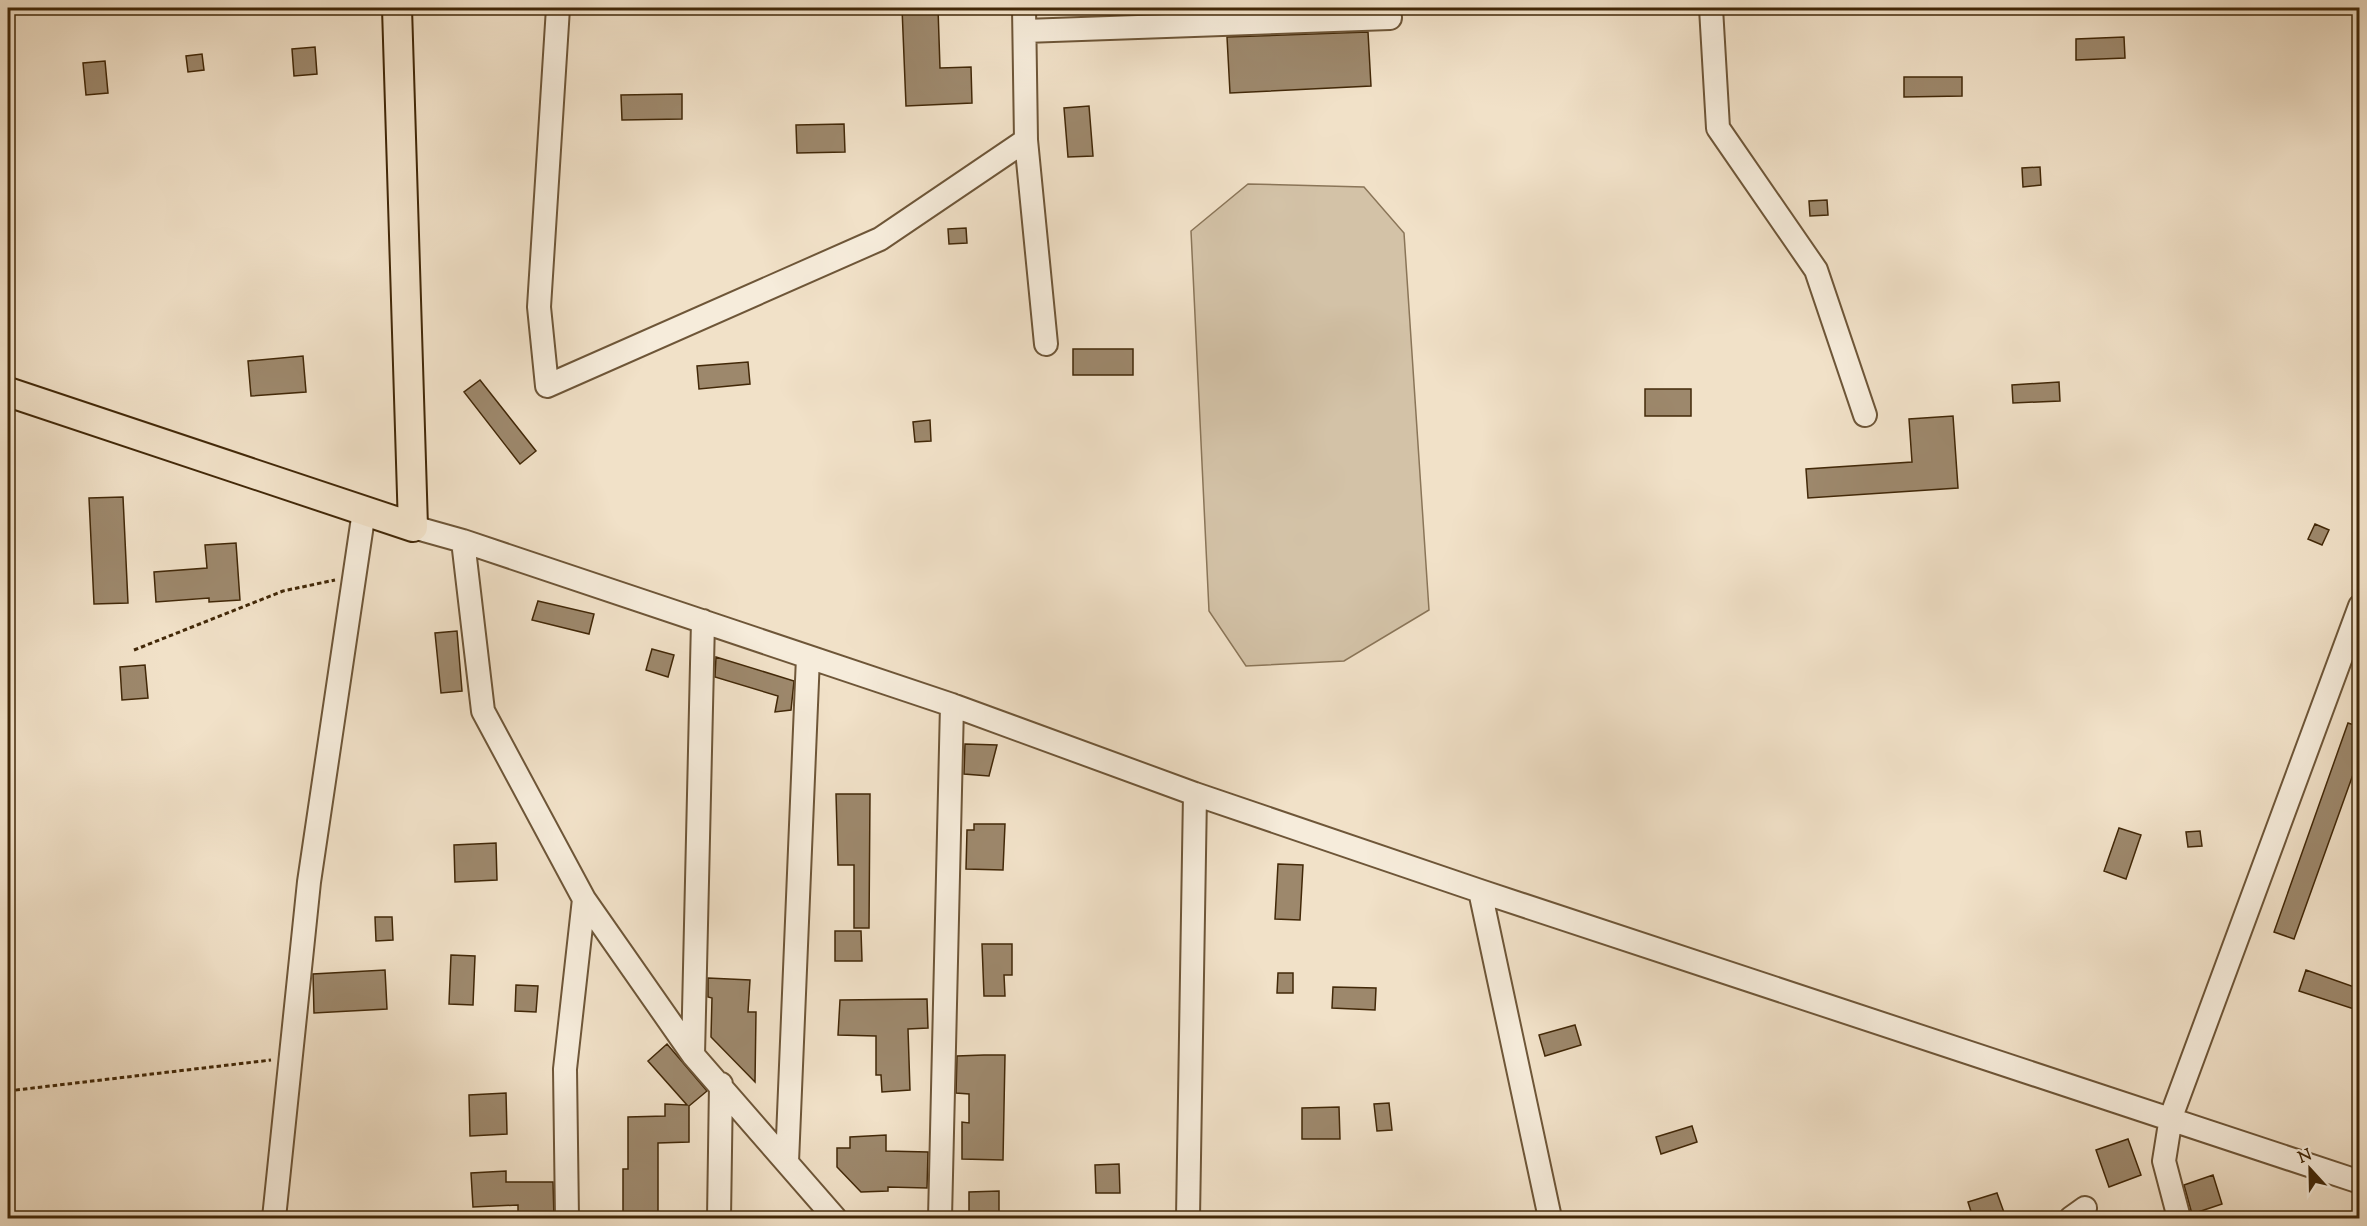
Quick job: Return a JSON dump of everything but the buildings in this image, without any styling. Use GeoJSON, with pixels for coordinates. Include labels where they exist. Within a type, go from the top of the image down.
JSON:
{"type":"FeatureCollection","features":[{"type":"Feature","properties":{"kind":"main road"},"geometry":{"type":"LineString","coordinates":[[8,392],[413,527],[397,8]]}},
{"type":"Feature","properties":{"kind":"street"},"geometry":{"type":"LineString","coordinates":[[558,8],[539,307],[547,386],[880,239],[1026,140]]}},
{"type":"Feature","properties":{"kind":"street"},"geometry":{"type":"LineString","coordinates":[[1024,8],[1026,140],[1046,344]]}},
{"type":"Feature","properties":{"kind":"street"},"geometry":{"type":"LineString","coordinates":[[1025,31],[1390,18],[1389,8]]}},
{"type":"Feature","properties":{"kind":"street"},"geometry":{"type":"LineString","coordinates":[[1711,8],[1718,128],[1816,270],[1865,415]]}},
{"type":"Feature","properties":{"kind":"street"},"geometry":{"type":"LineString","coordinates":[[274,1218],[309,882],[364,511]]}},
{"type":"Feature","properties":{"kind":"street"},"geometry":{"type":"LineString","coordinates":[[413,527],[463,541],[952,705],[1195,794],[1480,891],[2171,1117],[2360,1182]]}},
{"type":"Feature","properties":{"kind":"street"},"geometry":{"type":"LineString","coordinates":[[463,541],[483,711],[584,899],[693,1055],[721,1084],[835,1218]]}},
{"type":"Feature","properties":{"kind":"street"},"geometry":{"type":"LineString","coordinates":[[2179,1218],[2164,1161],[2171,1117],[2360,606]]}},
{"type":"Feature","properties":{"kind":"street"},"geometry":{"type":"LineString","coordinates":[[693,1055],[703,621]]}},
{"type":"Feature","properties":{"kind":"street"},"geometry":{"type":"LineString","coordinates":[[787,1162],[808,657]]}},
{"type":"Feature","properties":{"kind":"street"},"geometry":{"type":"LineString","coordinates":[[940,1218],[952,705]]}},
{"type":"Feature","properties":{"kind":"street"},"geometry":{"type":"LineString","coordinates":[[1188,1218],[1195,794]]}},
{"type":"Feature","properties":{"kind":"street"},"geometry":{"type":"LineString","coordinates":[[1480,891],[1550,1218]]}},
{"type":"Feature","properties":{"kind":"street"},"geometry":{"type":"LineString","coordinates":[[567,1218],[565,1070],[584,899]]}},
{"type":"Feature","properties":{"kind":"street"},"geometry":{"type":"LineString","coordinates":[[719,1218],[721,1084]]}},
{"type":"Feature","properties":{"kind":"path"},"geometry":{"type":"LineString","coordinates":[[134,650],[283,591],[330,580],[353,583]]}},
{"type":"Feature","properties":{"kind":"path"},"geometry":{"type":"LineString","coordinates":[[8,1091],[291,1058]]}},
{"type":"Feature","properties":{"kind":"shaded area"},"geometry":{"type":"Polygon","coordinates":[[[1248,184],[1364,187],[1404,233],[1429,610],[1344,661],[1246,666],[1209,611],[1191,231],[1248,184]]]}}]}
